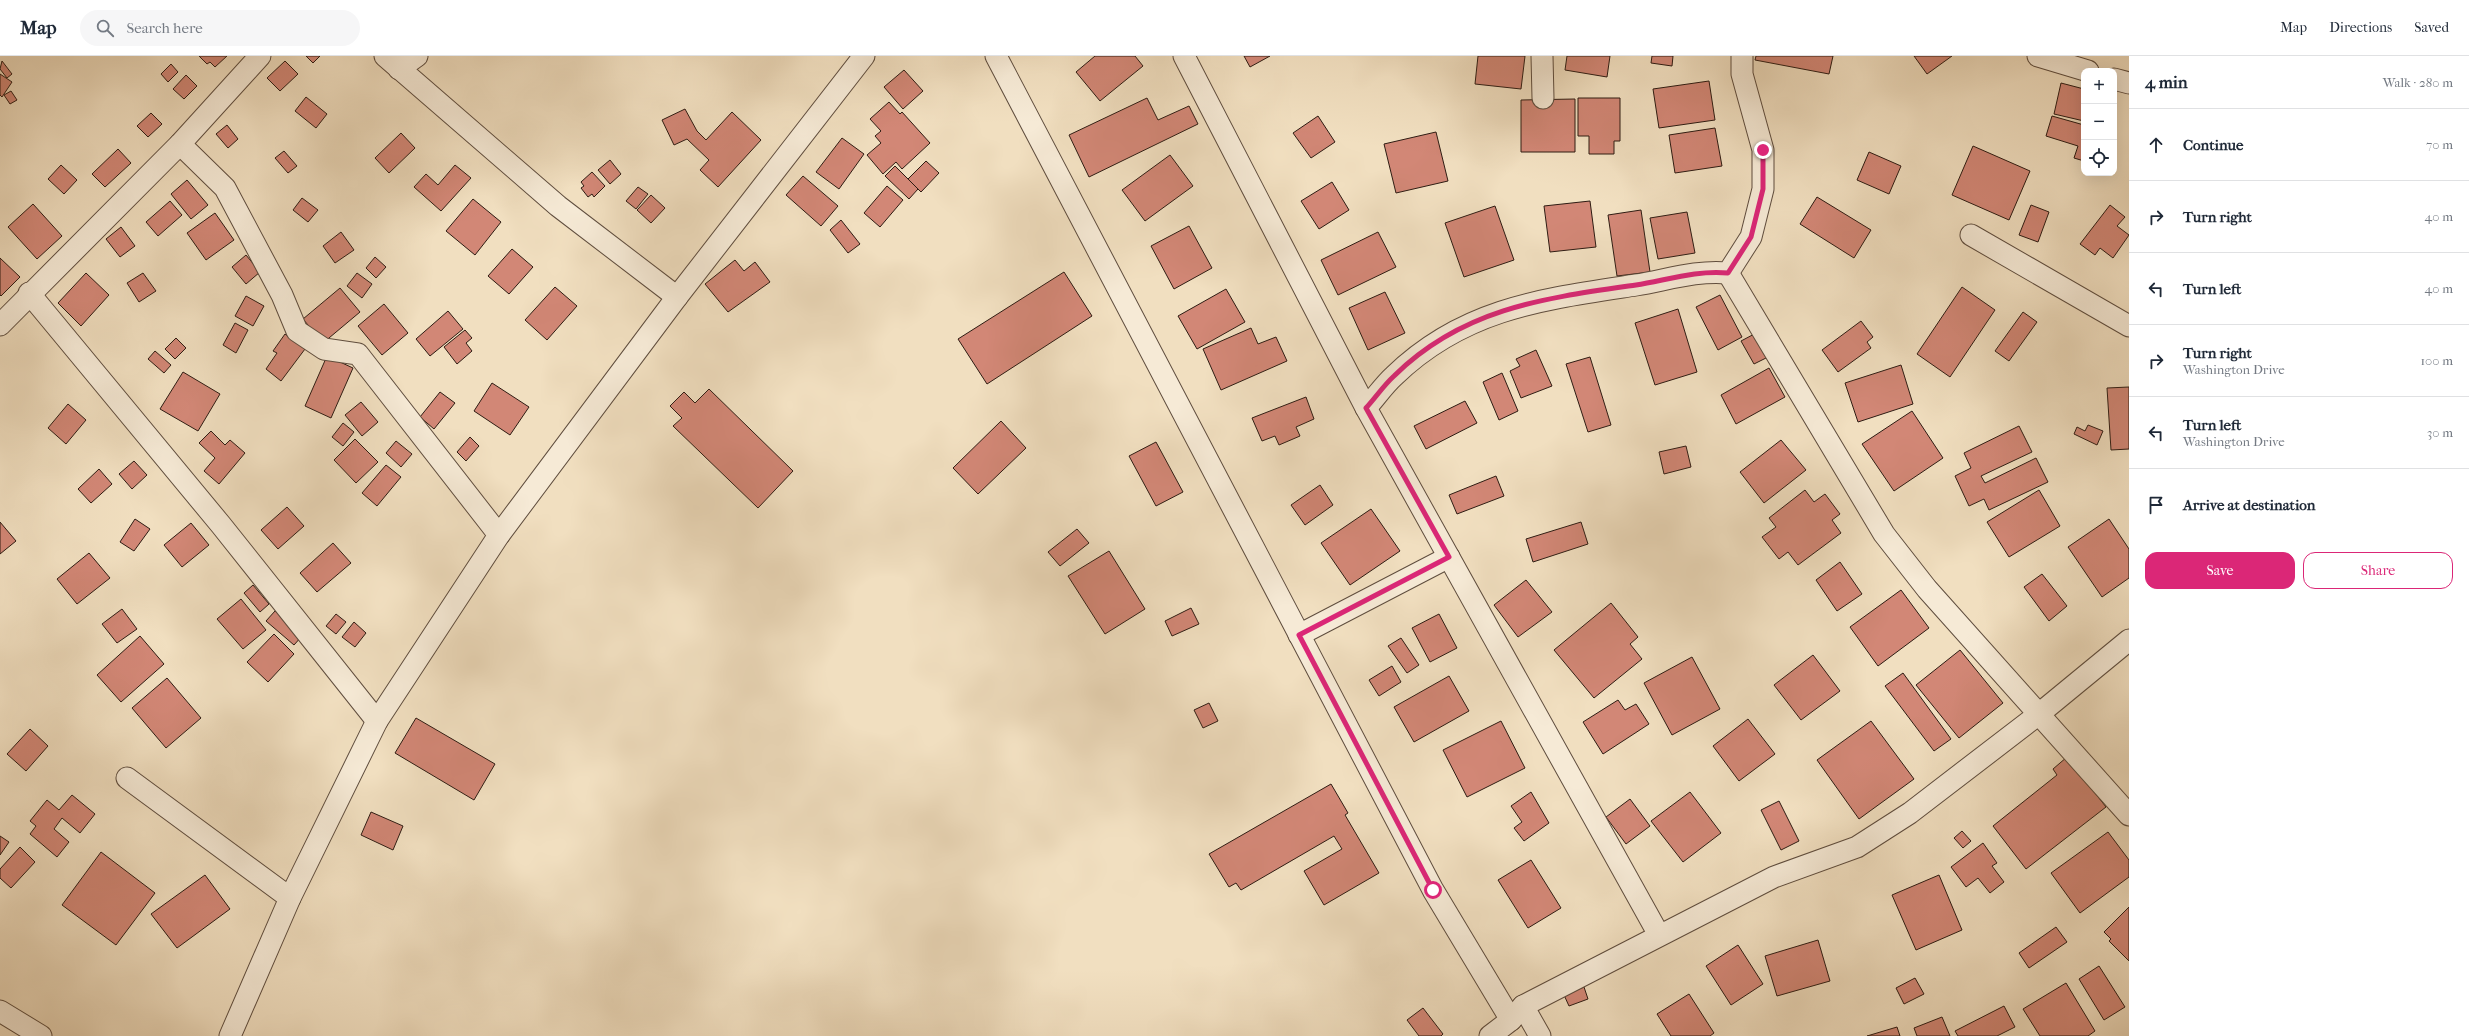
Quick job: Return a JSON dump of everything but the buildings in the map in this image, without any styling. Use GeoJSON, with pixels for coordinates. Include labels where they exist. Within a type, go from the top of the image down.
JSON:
{"type":"FeatureCollection","features":[{"type":"Feature","properties":{"kind":"street"},"geometry":{"type":"LineString","coordinates":[[0,326],[29,293],[180,144],[260,56]]}},
{"type":"Feature","properties":{"kind":"street"},"geometry":{"type":"LineString","coordinates":[[392,63],[417,56]]}},
{"type":"Feature","properties":{"kind":"street"},"geometry":{"type":"LineString","coordinates":[[230,1036],[290,898],[377,721],[499,535],[677,296],[864,56]]}},
{"type":"Feature","properties":{"kind":"street"},"geometry":{"type":"LineString","coordinates":[[996,56],[1433,890],[1517,1013],[1540,1036]]}},
{"type":"Feature","properties":{"kind":"street"},"geometry":{"type":"LineString","coordinates":[[1184,56],[1366,408],[1659,935]]}},
{"type":"Feature","properties":{"kind":"street"},"geometry":{"type":"LineString","coordinates":[[1542,56],[1543,98]]}},
{"type":"Feature","properties":{"kind":"street"},"geometry":{"type":"LineString","coordinates":[[1728,273],[1751,237],[1763,189],[1763,150],[1742,74],[1742,56]]}},
{"type":"Feature","properties":{"kind":"street"},"geometry":{"type":"LineString","coordinates":[[2038,56],[2081,69]]}},
{"type":"Feature","properties":{"kind":"street"},"geometry":{"type":"LineString","coordinates":[[392,63],[558,206],[677,296]]}},
{"type":"Feature","properties":{"kind":"street"},"geometry":{"type":"LineString","coordinates":[[2117,80],[2129,84]]}},
{"type":"Feature","properties":{"kind":"street"},"geometry":{"type":"LineString","coordinates":[[180,144],[225,188],[282,295],[297,331],[324,349],[358,354],[499,535]]}},
{"type":"Feature","properties":{"kind":"street"},"geometry":{"type":"LineString","coordinates":[[1971,234],[2129,326]]}},
{"type":"Feature","properties":{"kind":"street"},"geometry":{"type":"LineString","coordinates":[[1366,408],[1394,376],[1434,344],[1479,319],[1514,306],[1584,293],[1706,271],[1728,273]]}},
{"type":"Feature","properties":{"kind":"street"},"geometry":{"type":"LineString","coordinates":[[1728,273],[1884,534],[1928,589],[2129,815]]}},
{"type":"Feature","properties":{"kind":"street"},"geometry":{"type":"LineString","coordinates":[[29,293],[221,525],[377,721]]}},
{"type":"Feature","properties":{"kind":"street"},"geometry":{"type":"LineString","coordinates":[[1299,635],[1449,557]]}},
{"type":"Feature","properties":{"kind":"street"},"geometry":{"type":"LineString","coordinates":[[1490,1036],[1517,1013],[1659,935],[1774,877],[1857,847],[1910,813],[2039,714],[2129,640]]}},
{"type":"Feature","properties":{"kind":"street"},"geometry":{"type":"LineString","coordinates":[[127,778],[290,898]]}},
{"type":"Feature","properties":{"kind":"street"},"geometry":{"type":"LineString","coordinates":[[0,1012],[40,1036]]}},
{"type":"Feature","properties":{"kind":"route"},"geometry":{"type":"LineString","coordinates":[[1433,890],[1299,635],[1449,557],[1366,408],[1394,376],[1434,344],[1472,321],[1514,306],[1643,284],[1706,271],[1728,273],[1743,246],[1751,237],[1763,189],[1763,150]]}}]}
